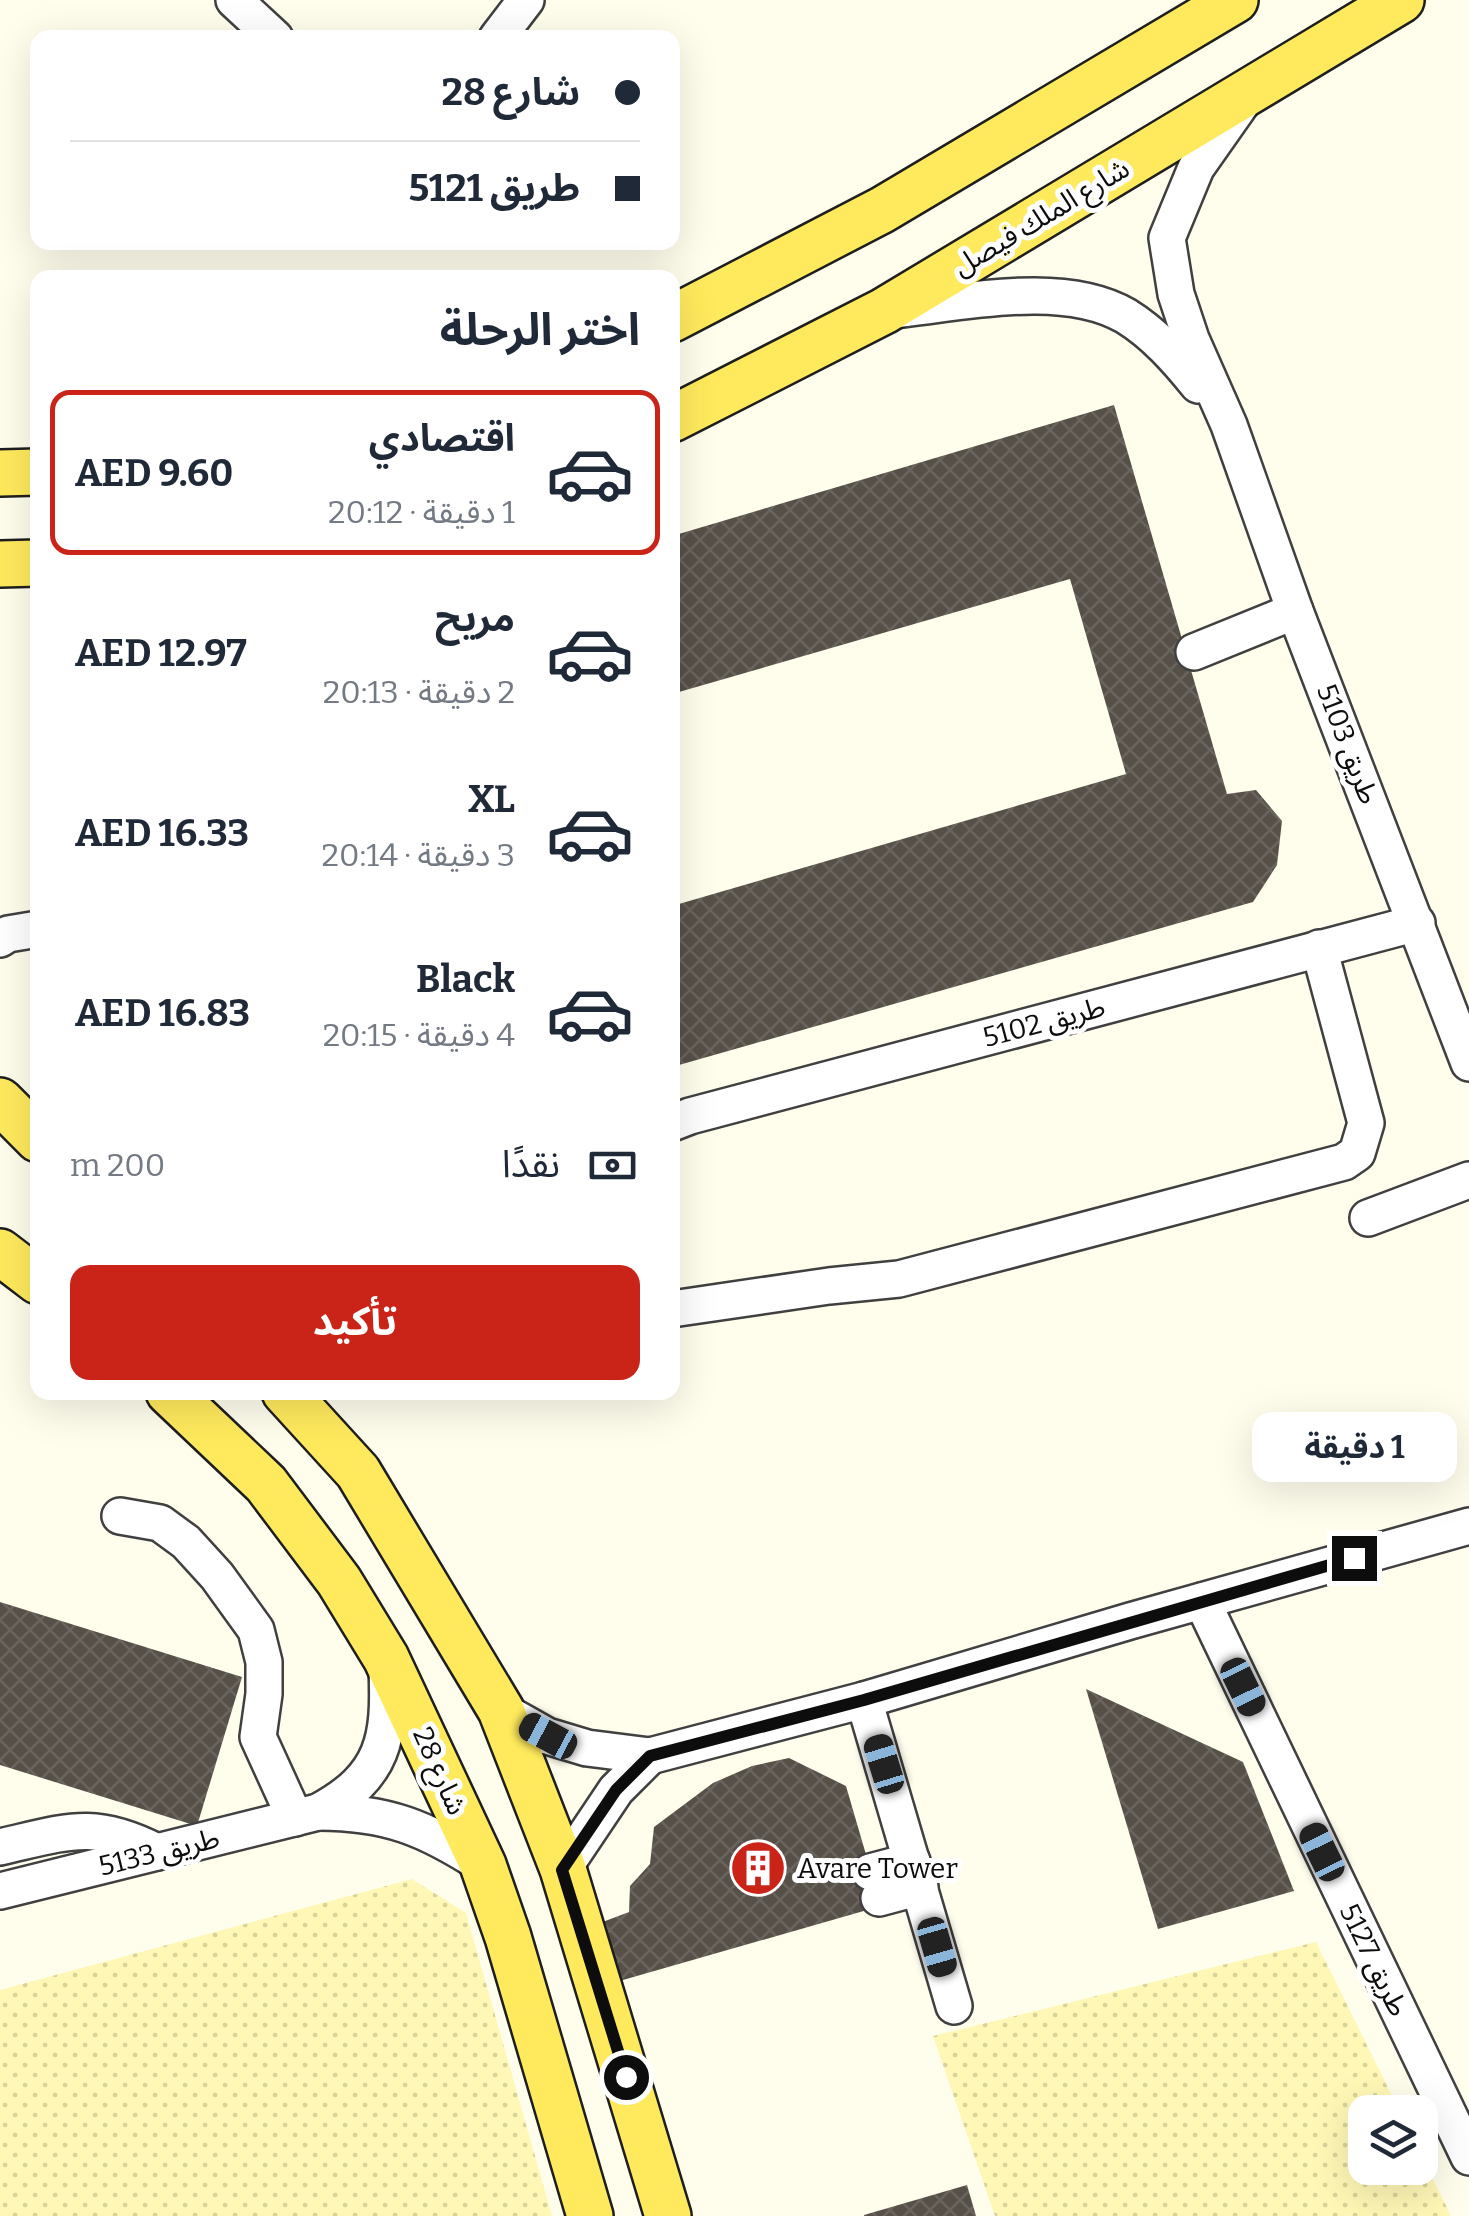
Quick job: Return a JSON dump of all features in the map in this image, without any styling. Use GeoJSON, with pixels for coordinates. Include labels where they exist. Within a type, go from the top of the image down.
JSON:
{"type":"FeatureCollection","features":[{"type":"Feature","properties":{"kind":"main road"},"geometry":{"type":"LineString","coordinates":[[680,315],[882,210],[1235,0]]}},
{"type":"Feature","properties":{"kind":"main road","name":"شارع الملك فيصل"},"geometry":{"type":"LineString","coordinates":[[680,415],[884,311],[1401,0]]}},
{"type":"Feature","properties":{"kind":"main road"},"geometry":{"type":"LineString","coordinates":[[0,474],[30,472]]}},
{"type":"Feature","properties":{"kind":"main road"},"geometry":{"type":"LineString","coordinates":[[0,1101],[30,1131]]}},
{"type":"Feature","properties":{"kind":"main road"},"geometry":{"type":"LineString","coordinates":[[0,1252],[30,1275]]}},
{"type":"Feature","properties":{"kind":"main road","name":"شارع 28"},"geometry":{"type":"LineString","coordinates":[[177,1400],[266,1484],[339,1580],[386,1658],[483,1864],[590,2216]]}},
{"type":"Feature","properties":{"kind":"main road"},"geometry":{"type":"LineString","coordinates":[[291,1400],[358,1472],[501,1710],[562,1870],[668,2216]]}},
{"type":"Feature","properties":{"kind":"street"},"geometry":{"type":"LineString","coordinates":[[234,0],[266,30]]}},
{"type":"Feature","properties":{"kind":"street"},"geometry":{"type":"LineString","coordinates":[[503,30],[526,0]]}},
{"type":"Feature","properties":{"kind":"street","name":"طريق 5103"},"geometry":{"type":"LineString","coordinates":[[1254,88],[1196,168],[1167,238],[1176,294],[1469,1062]]}},
{"type":"Feature","properties":{"kind":"street","name":"طريق 5103"},"geometry":{"type":"LineString","coordinates":[[884,311],[1018,298],[1072,297],[1125,315],[1171,351],[1229,425]]}},
{"type":"Feature","properties":{"kind":"street"},"geometry":{"type":"LineString","coordinates":[[1194,652],[1295,611]]}},
{"type":"Feature","properties":{"kind":"street","name":"طريق 5102"},"geometry":{"type":"LineString","coordinates":[[680,1120],[1417,922]]}},
{"type":"Feature","properties":{"kind":"street"},"geometry":{"type":"LineString","coordinates":[[680,1308],[899,1279],[1344,1162],[1357,1153],[1366,1123],[1319,948]]}},
{"type":"Feature","properties":{"kind":"street"},"geometry":{"type":"LineString","coordinates":[[1368,1218],[1469,1180]]}},
{"type":"Feature","properties":{"kind":"street"},"geometry":{"type":"LineString","coordinates":[[120,1516],[160,1523],[186,1542],[217,1576],[256,1630],[264,1662],[258,1738],[306,1815]]}},
{"type":"Feature","properties":{"kind":"street"},"geometry":{"type":"LineString","coordinates":[[501,1710],[548,1736],[650,1756],[864,1700],[1469,1526]]}},
{"type":"Feature","properties":{"kind":"street","name":"طريق 5127"},"geometry":{"type":"LineString","coordinates":[[1202,1601],[1469,2157]]}},
{"type":"Feature","properties":{"kind":"street","name":"طريق 5133"},"geometry":{"type":"LineString","coordinates":[[306,1815],[353,1789],[378,1756],[389,1715],[386,1658]]}},
{"type":"Feature","properties":{"kind":"street"},"geometry":{"type":"LineString","coordinates":[[864,1700],[954,2006]]}},
{"type":"Feature","properties":{"kind":"street"},"geometry":{"type":"LineString","coordinates":[[562,1870],[616,1790],[650,1756]]}},
{"type":"Feature","properties":{"kind":"street","name":"طريق 5133"},"geometry":{"type":"LineString","coordinates":[[0,1891],[306,1815],[380,1816],[411,1824],[483,1864]]}},
{"type":"Feature","properties":{"kind":"street"},"geometry":{"type":"LineString","coordinates":[[0,1847],[74,1830],[96,1830],[118,1834],[157,1852]]}},
{"type":"Feature","properties":{"kind":"street"},"geometry":{"type":"LineString","coordinates":[[874,1884],[916,1874]]}},
{"type":"Feature","properties":{"kind":"sand"},"geometry":{"type":"Polygon","coordinates":[[[412,1879],[466,1913],[552,2216],[0,2216],[0,1990],[412,1879]]]}},
{"type":"Feature","properties":{"kind":"sand"},"geometry":{"type":"Polygon","coordinates":[[[1316,1942],[1392,2095],[1348,2095],[1348,2185],[1436,2185],[1451,2216],[995,2216],[933,2036],[1316,1942]]]}},
{"type":"Feature","properties":{"kind":"building"},"geometry":{"type":"Polygon","coordinates":[[[1114,405],[1227,794],[1256,790],[1282,821],[1277,865],[1253,902],[680,1065],[680,904],[1126,774],[1070,579],[680,692],[680,534],[1114,405]]]}},
{"type":"Feature","properties":{"kind":"building"},"geometry":{"type":"Polygon","coordinates":[[[0,1602],[242,1677],[197,1826],[0,1765],[0,1602]]]}},
{"type":"Feature","properties":{"kind":"building"},"geometry":{"type":"Polygon","coordinates":[[[1086,1689],[1243,1762],[1294,1891],[1158,1929],[1086,1689]]]}},
{"type":"Feature","properties":{"kind":"building","name":"Avare Tower"},"geometry":{"type":"Polygon","coordinates":[[[789,1758],[846,1786],[881,1906],[616,1982],[600,1923],[629,1912],[630,1886],[650,1864],[654,1827],[713,1783],[752,1766],[789,1758]]]}},
{"type":"Feature","properties":{"kind":"building"},"geometry":{"type":"Polygon","coordinates":[[[967,2185],[976,2216],[864,2216],[864,2215],[967,2185]]]}},
{"type":"Feature","properties":{"kind":"place","name":"Avare Tower"},"geometry":{"type":"Point","coordinates":[758,1868]}},
{"type":"Feature","properties":{"kind":"route"},"geometry":{"type":"LineString","coordinates":[[626,2077],[562,1870],[616,1790],[650,1756],[864,1700],[1354,1558]]}}]}
